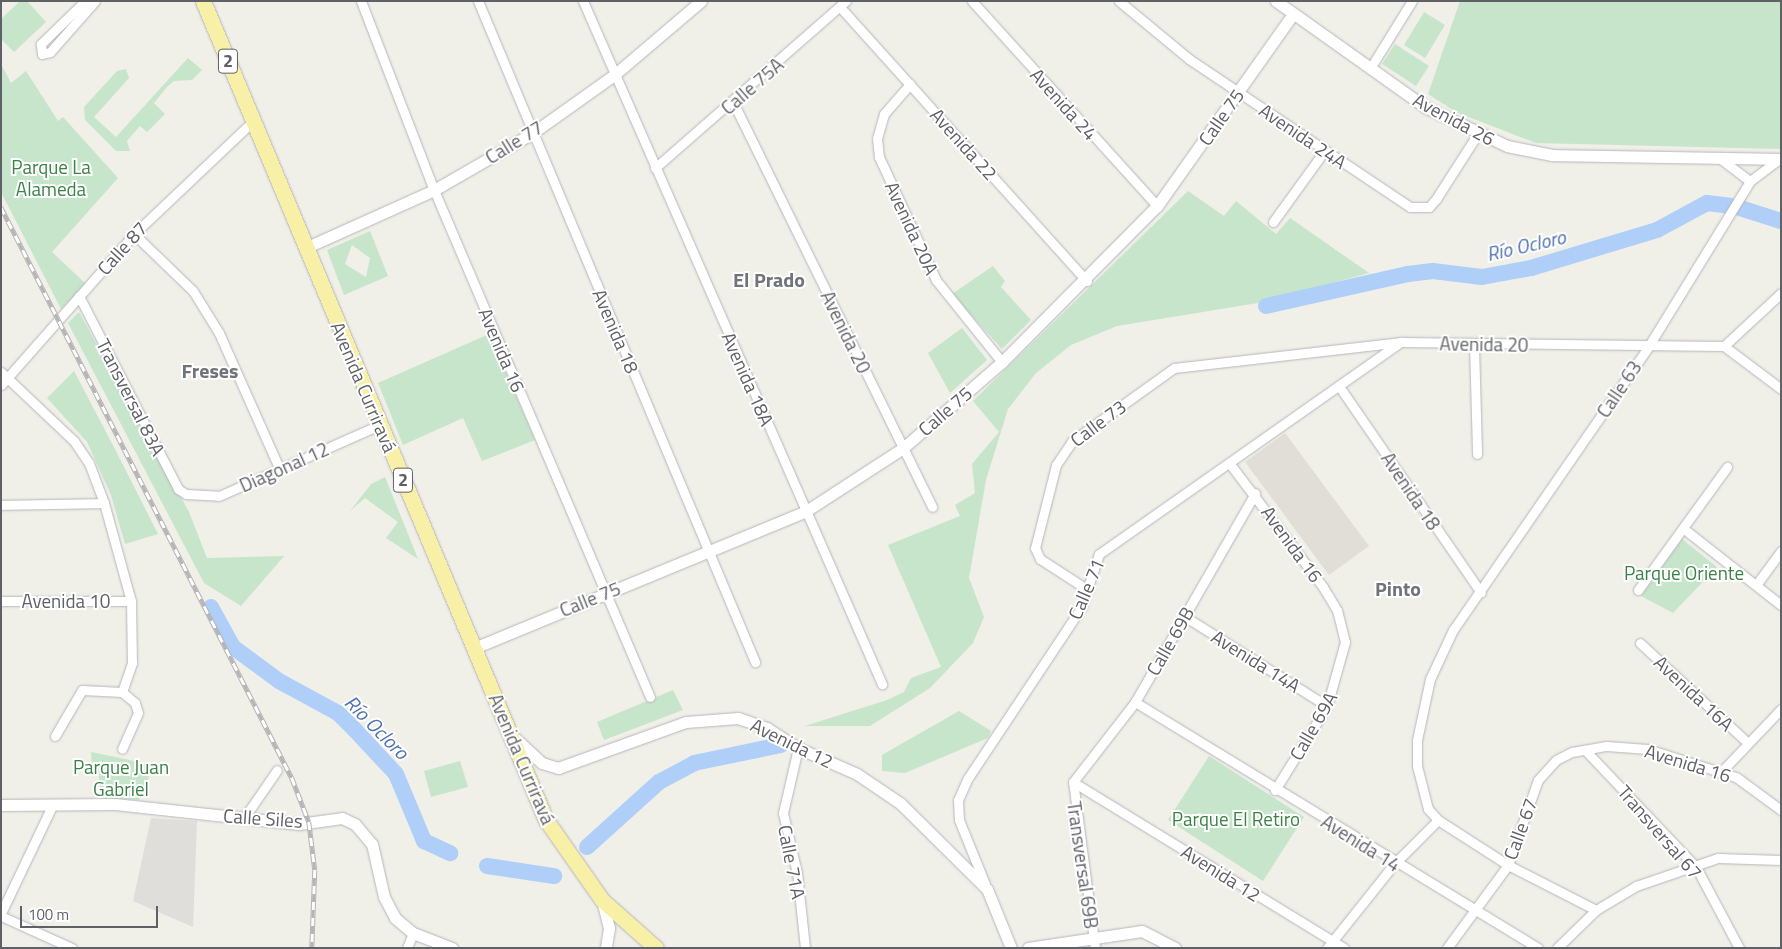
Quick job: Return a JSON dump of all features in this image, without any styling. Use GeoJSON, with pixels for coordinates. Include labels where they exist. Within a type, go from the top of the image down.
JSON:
{"type":"FeatureCollection","features":[{"type":"Feature","properties":{"kind":"highway","name":"Avenida Curriravá"},"geometry":{"type":"LineString","coordinates":[[203,1],[379,424],[512,734],[546,820],[602,900]]}},
{"type":"Feature","properties":{"kind":"highway","name":"2"},"geometry":{"type":"LineString","coordinates":[[602,900],[656,948]]}},
{"type":"Feature","properties":{"kind":"street"},"geometry":{"type":"LineString","coordinates":[[85,1],[77,14],[50,52],[40,52],[41,44],[77,14],[95,1]]}},
{"type":"Feature","properties":{"kind":"street","name":"Avenida 16"},"geometry":{"type":"LineString","coordinates":[[361,1],[434,190],[650,697]]}},
{"type":"Feature","properties":{"kind":"street","name":"Avenida 18"},"geometry":{"type":"LineString","coordinates":[[478,1],[531,134],[755,662]]}},
{"type":"Feature","properties":{"kind":"street","name":"Avenida 18A"},"geometry":{"type":"LineString","coordinates":[[582,1],[882,684]]}},
{"type":"Feature","properties":{"kind":"street","name":"Calle 77"},"geometry":{"type":"LineString","coordinates":[[306,248],[434,190],[531,134],[614,75],[700,1]]}},
{"type":"Feature","properties":{"kind":"street","name":"Avenida 24"},"geometry":{"type":"LineString","coordinates":[[972,1],[1157,206]]}},
{"type":"Feature","properties":{"kind":"street","name":"Avenida 24A"},"geometry":{"type":"LineString","coordinates":[[1119,1],[1238,93],[1402,203],[1420,209],[1436,199],[1477,135]]}},
{"type":"Feature","properties":{"kind":"street","name":"Avenida 26"},"geometry":{"type":"LineString","coordinates":[[1276,1],[1425,107],[1477,135],[1552,155],[1716,155],[1780,159]]}},
{"type":"Feature","properties":{"kind":"street"},"geometry":{"type":"LineString","coordinates":[[1371,67],[1412,1]]}},
{"type":"Feature","properties":{"kind":"street","name":"Avenida 22"},"geometry":{"type":"LineString","coordinates":[[843,4],[910,84],[1087,281]]}},
{"type":"Feature","properties":{"kind":"street","name":"Calle 75A"},"geometry":{"type":"LineString","coordinates":[[655,168],[734,104],[843,4]]}},
{"type":"Feature","properties":{"kind":"street","name":"Calle 75"},"geometry":{"type":"LineString","coordinates":[[474,648],[806,511],[903,448],[1002,362],[1087,281],[1157,206],[1293,14]]}},
{"type":"Feature","properties":{"kind":"street","name":"Avenida 20A"},"geometry":{"type":"LineString","coordinates":[[910,84],[884,114],[877,138],[879,157],[936,280],[1002,362]]}},
{"type":"Feature","properties":{"kind":"street","name":"Avenida 20"},"geometry":{"type":"LineString","coordinates":[[734,104],[932,506]]}},
{"type":"Feature","properties":{"kind":"street","name":"Calle 87"},"geometry":{"type":"LineString","coordinates":[[3,378],[134,234],[253,121]]}},
{"type":"Feature","properties":{"kind":"street"},"geometry":{"type":"LineString","coordinates":[[1273,222],[1325,150]]}},
{"type":"Feature","properties":{"kind":"street"},"geometry":{"type":"LineString","coordinates":[[1716,155],[1750,181]]}},
{"type":"Feature","properties":{"kind":"street","name":"Calle 63"},"geometry":{"type":"LineString","coordinates":[[1438,820],[1428,809],[1417,766],[1421,717],[1438,654],[1648,347],[1750,181],[1780,159]]}},
{"type":"Feature","properties":{"kind":"street"},"geometry":{"type":"LineString","coordinates":[[134,234],[193,291],[209,316],[280,470]]}},
{"type":"Feature","properties":{"kind":"street"},"geometry":{"type":"LineString","coordinates":[[1781,293],[1724,346],[1781,389]]}},
{"type":"Feature","properties":{"kind":"street","name":"Transversal 83A"},"geometry":{"type":"LineString","coordinates":[[79,296],[177,487],[186,494]]}},
{"type":"Feature","properties":{"kind":"street","name":"Avenida 20"},"geometry":{"type":"LineString","coordinates":[[1174,368],[1402,342],[1648,347],[1724,346]]}},
{"type":"Feature","properties":{"kind":"street","name":"Calle 71"},"geometry":{"type":"LineString","coordinates":[[1012,948],[962,830],[958,800],[968,778],[1072,625],[1088,590],[1094,562],[1108,545],[1341,388],[1402,342]]}},
{"type":"Feature","properties":{"kind":"street"},"geometry":{"type":"LineString","coordinates":[[1474,344],[1477,454]]}},
{"type":"Feature","properties":{"kind":"street","name":"Calle 73"},"geometry":{"type":"LineString","coordinates":[[1088,590],[1037,554],[1036,541],[1062,451],[1174,368]]}},
{"type":"Feature","properties":{"kind":"street"},"geometry":{"type":"LineString","coordinates":[[3,378],[74,441],[89,463],[104,503],[131,601],[132,663],[122,692]]}},
{"type":"Feature","properties":{"kind":"street","name":"Avenida 18"},"geometry":{"type":"LineString","coordinates":[[1341,388],[1481,593]]}},
{"type":"Feature","properties":{"kind":"street","name":"Diagonal 12"},"geometry":{"type":"LineString","coordinates":[[186,494],[218,496],[280,470],[379,424]]}},
{"type":"Feature","properties":{"kind":"street","name":"Avenida 16"},"geometry":{"type":"LineString","coordinates":[[1230,464],[1255,493],[1323,587],[1343,630]]}},
{"type":"Feature","properties":{"kind":"street"},"geometry":{"type":"LineString","coordinates":[[1638,590],[1684,529],[1727,467]]}},
{"type":"Feature","properties":{"kind":"street","name":"Calle 69B"},"geometry":{"type":"LineString","coordinates":[[1074,782],[1135,702],[1255,493]]}},
{"type":"Feature","properties":{"kind":"street"},"geometry":{"type":"LineString","coordinates":[[1,505],[104,503]]}},
{"type":"Feature","properties":{"kind":"street"},"geometry":{"type":"LineString","coordinates":[[1684,529],[1781,605]]}},
{"type":"Feature","properties":{"kind":"street"},"geometry":{"type":"LineString","coordinates":[[1756,585],[1781,551]]}},
{"type":"Feature","properties":{"kind":"street","name":"Avenida 10"},"geometry":{"type":"LineString","coordinates":[[1,601],[131,601]]}},
{"type":"Feature","properties":{"kind":"street","name":"Avenida 14A"},"geometry":{"type":"LineString","coordinates":[[1184,616],[1327,706]]}},
{"type":"Feature","properties":{"kind":"street","name":"Calle 69A"},"geometry":{"type":"LineString","coordinates":[[1276,790],[1327,706],[1343,660],[1343,630]]}},
{"type":"Feature","properties":{"kind":"street","name":"Avenida 16A"},"geometry":{"type":"LineString","coordinates":[[1640,643],[1747,742]]}},
{"type":"Feature","properties":{"kind":"street"},"geometry":{"type":"LineString","coordinates":[[55,736],[82,690],[122,692],[136,703],[138,713],[122,749]]}},
{"type":"Feature","properties":{"kind":"street","name":"Avenida 14"},"geometry":{"type":"LineString","coordinates":[[1135,702],[1394,864],[1538,948]]}},
{"type":"Feature","properties":{"kind":"street"},"geometry":{"type":"LineString","coordinates":[[1721,772],[1747,742],[1781,709]]}},
{"type":"Feature","properties":{"kind":"street","name":"Avenida 12"},"geometry":{"type":"LineString","coordinates":[[512,734],[542,763],[558,768],[686,722],[738,718],[767,728],[798,748],[885,791],[987,889]]}},
{"type":"Feature","properties":{"kind":"street","name":"Avenida 16"},"geometry":{"type":"LineString","coordinates":[[1585,750],[1629,746],[1721,772],[1736,777],[1781,810]]}},
{"type":"Feature","properties":{"kind":"street","name":"Calle 71A"},"geometry":{"type":"LineString","coordinates":[[798,748],[783,813],[797,873],[805,948]]}},
{"type":"Feature","properties":{"kind":"street","name":"Calle 67"},"geometry":{"type":"LineString","coordinates":[[1447,948],[1508,865],[1542,775],[1556,760],[1585,750]]}},
{"type":"Feature","properties":{"kind":"street","name":"Transversal 67"},"geometry":{"type":"LineString","coordinates":[[1585,750],[1696,867],[1739,948]]}},
{"type":"Feature","properties":{"kind":"street"},"geometry":{"type":"LineString","coordinates":[[244,818],[277,770]]}},
{"type":"Feature","properties":{"kind":"street","name":"Avenida 12"},"geometry":{"type":"LineString","coordinates":[[1074,782],[1330,945],[1344,948]]}},
{"type":"Feature","properties":{"kind":"street","name":"Transversal 69B"},"geometry":{"type":"LineString","coordinates":[[1074,782],[1094,942]]}},
{"type":"Feature","properties":{"kind":"street"},"geometry":{"type":"LineString","coordinates":[[53,804],[1,914],[72,948]]}},
{"type":"Feature","properties":{"kind":"street","name":"Calle Siles"},"geometry":{"type":"LineString","coordinates":[[1,805],[115,804],[299,824],[331,818],[355,824],[372,844],[388,904],[413,933],[452,948]]}},
{"type":"Feature","properties":{"kind":"street"},"geometry":{"type":"LineString","coordinates":[[1330,945],[1394,864],[1438,820],[1508,865],[1596,910]]}},
{"type":"Feature","properties":{"kind":"street"},"geometry":{"type":"LineString","coordinates":[[1557,948],[1596,910],[1636,886],[1727,858],[1781,860]]}},
{"type":"Feature","properties":{"kind":"street"},"geometry":{"type":"LineString","coordinates":[[602,900],[609,928],[606,948]]}},
{"type":"Feature","properties":{"kind":"street"},"geometry":{"type":"LineString","coordinates":[[1028,948],[1094,942],[1142,931],[1175,948]]}},
{"type":"Feature","properties":{"kind":"street"},"geometry":{"type":"LineString","coordinates":[[407,948],[413,933]]}},
{"type":"Feature","properties":{"kind":"shaded area"},"geometry":{"type":"Polygon","coordinates":[[[1285,433],[1369,546],[1329,575],[1245,462],[1285,433]]]}},
{"type":"Feature","properties":{"kind":"shaded area"},"geometry":{"type":"Polygon","coordinates":[[[151,818],[197,821],[193,927],[133,901],[151,818]]]}},
{"type":"Feature","properties":{"kind":"green space"},"geometry":{"type":"Polygon","coordinates":[[[20,1],[27,1],[46,22],[14,52],[1,39],[1,19],[20,1]]]}},
{"type":"Feature","properties":{"kind":"green space"},"geometry":{"type":"Polygon","coordinates":[[[1460,1],[1781,1],[1781,149],[1536,143],[1456,112],[1428,94],[1460,1]]]}},
{"type":"Feature","properties":{"kind":"green space"},"geometry":{"type":"Polygon","coordinates":[[[1424,12],[1445,25],[1425,58],[1404,45],[1424,12]]]}},
{"type":"Feature","properties":{"kind":"green space"},"geometry":{"type":"Polygon","coordinates":[[[1395,44],[1429,66],[1416,86],[1382,64],[1395,44]]]}},
{"type":"Feature","properties":{"kind":"green space"},"geometry":{"type":"Polygon","coordinates":[[[188,58],[202,70],[192,80],[174,81],[167,87],[154,103],[165,114],[147,132],[140,126],[127,141],[130,151],[116,151],[85,120],[84,107],[117,71],[126,69],[129,78],[94,117],[116,137],[188,58]]]}},
{"type":"Feature","properties":{"kind":"green space","name":"Parque La Alameda"},"geometry":{"type":"Polygon","coordinates":[[[1,64],[11,83],[26,71],[58,121],[63,117],[118,178],[52,252],[86,284],[61,309],[1,192],[1,64]]]}},
{"type":"Feature","properties":{"kind":"green space"},"geometry":{"type":"Polygon","coordinates":[[[1188,191],[1224,216],[1236,201],[1276,234],[1290,218],[1369,273],[1264,302],[1117,326],[1071,345],[1036,373],[1008,409],[986,480],[969,578],[984,617],[973,643],[930,688],[870,726],[805,726],[887,700],[904,692],[911,678],[941,667],[888,545],[960,516],[955,505],[975,493],[972,464],[999,432],[973,401],[1188,191]]]}},
{"type":"Feature","properties":{"kind":"green space"},"geometry":{"type":"Polygon","coordinates":[[[370,231],[388,276],[344,295],[327,250],[370,231]],[[352,245],[345,264],[366,277],[370,258],[352,245]]]}},
{"type":"Feature","properties":{"kind":"green space"},"geometry":{"type":"Polygon","coordinates":[[[993,266],[1005,281],[1001,287],[1031,320],[1002,349],[952,294],[993,266]]]}},
{"type":"Feature","properties":{"kind":"green space"},"geometry":{"type":"Polygon","coordinates":[[[79,312],[189,512],[207,558],[284,556],[241,606],[204,583],[68,323],[79,312]]]}},
{"type":"Feature","properties":{"kind":"green space"},"geometry":{"type":"Polygon","coordinates":[[[962,328],[987,360],[950,393],[928,353],[962,328]]]}},
{"type":"Feature","properties":{"kind":"green space"},"geometry":{"type":"Polygon","coordinates":[[[489,334],[535,440],[482,461],[463,418],[403,445],[378,383],[489,334]]]}},
{"type":"Feature","properties":{"kind":"green space"},"geometry":{"type":"Polygon","coordinates":[[[74,371],[158,534],[125,544],[111,495],[87,442],[47,398],[74,371]]]}},
{"type":"Feature","properties":{"kind":"green space"},"geometry":{"type":"Polygon","coordinates":[[[385,477],[418,559],[386,538],[398,522],[365,498],[350,511],[371,484],[385,477]]]}},
{"type":"Feature","properties":{"kind":"green space","name":"Parque Oriente"},"geometry":{"type":"Polygon","coordinates":[[[1682,539],[1717,567],[1673,613],[1641,596],[1682,539]]]}},
{"type":"Feature","properties":{"kind":"green space"},"geometry":{"type":"Polygon","coordinates":[[[673,690],[683,710],[604,740],[597,722],[673,690]]]}},
{"type":"Feature","properties":{"kind":"green space"},"geometry":{"type":"Polygon","coordinates":[[[959,711],[991,731],[988,738],[905,773],[882,771],[882,755],[959,711]]]}},
{"type":"Feature","properties":{"kind":"green space","name":"Parque Juan Gabriel"},"geometry":{"type":"Polygon","coordinates":[[[91,752],[154,765],[139,800],[101,798],[98,767],[92,767],[91,752]]]}},
{"type":"Feature","properties":{"kind":"green space","name":"Parque El Retiro"},"geometry":{"type":"Polygon","coordinates":[[[1209,756],[1304,817],[1263,881],[1168,820],[1209,756]]]}},
{"type":"Feature","properties":{"kind":"green space"},"geometry":{"type":"Polygon","coordinates":[[[460,761],[468,787],[431,797],[424,771],[460,761]]]}},
{"type":"Feature","properties":{"kind":"waterway","name":"Río Ocloro"},"geometry":{"type":"LineString","coordinates":[[1266,306],[1408,274],[1433,271],[1482,277],[1531,268],[1657,230],[1707,203],[1730,206]]}},
{"type":"Feature","properties":{"kind":"waterway","name":"Río Ocloro"},"geometry":{"type":"LineString","coordinates":[[1740,208],[1781,221]]}},
{"type":"Feature","properties":{"kind":"waterway","name":"Río Ocloro"},"geometry":{"type":"LineString","coordinates":[[211,607],[233,647],[279,681],[338,713],[355,730],[396,774],[424,841],[450,853]]}},
{"type":"Feature","properties":{"kind":"waterway","name":"Río Ocloro"},"geometry":{"type":"LineString","coordinates":[[587,847],[659,782],[694,763],[781,745]]}},
{"type":"Feature","properties":{"kind":"waterway","name":"Río Ocloro"},"geometry":{"type":"LineString","coordinates":[[487,866],[554,876]]}},
{"type":"Feature","properties":{"kind":"railway"},"geometry":{"type":"LineString","coordinates":[[1,207],[292,778],[309,822],[315,870],[312,948]]}},
{"type":"Feature","properties":{"kind":"district","name":"El Prado"},"geometry":{"type":"Point","coordinates":[769,279]}},
{"type":"Feature","properties":{"kind":"district","name":"Freses"},"geometry":{"type":"Point","coordinates":[210,370]}},
{"type":"Feature","properties":{"kind":"district","name":"Pinto"},"geometry":{"type":"Point","coordinates":[1398,588]}}]}
